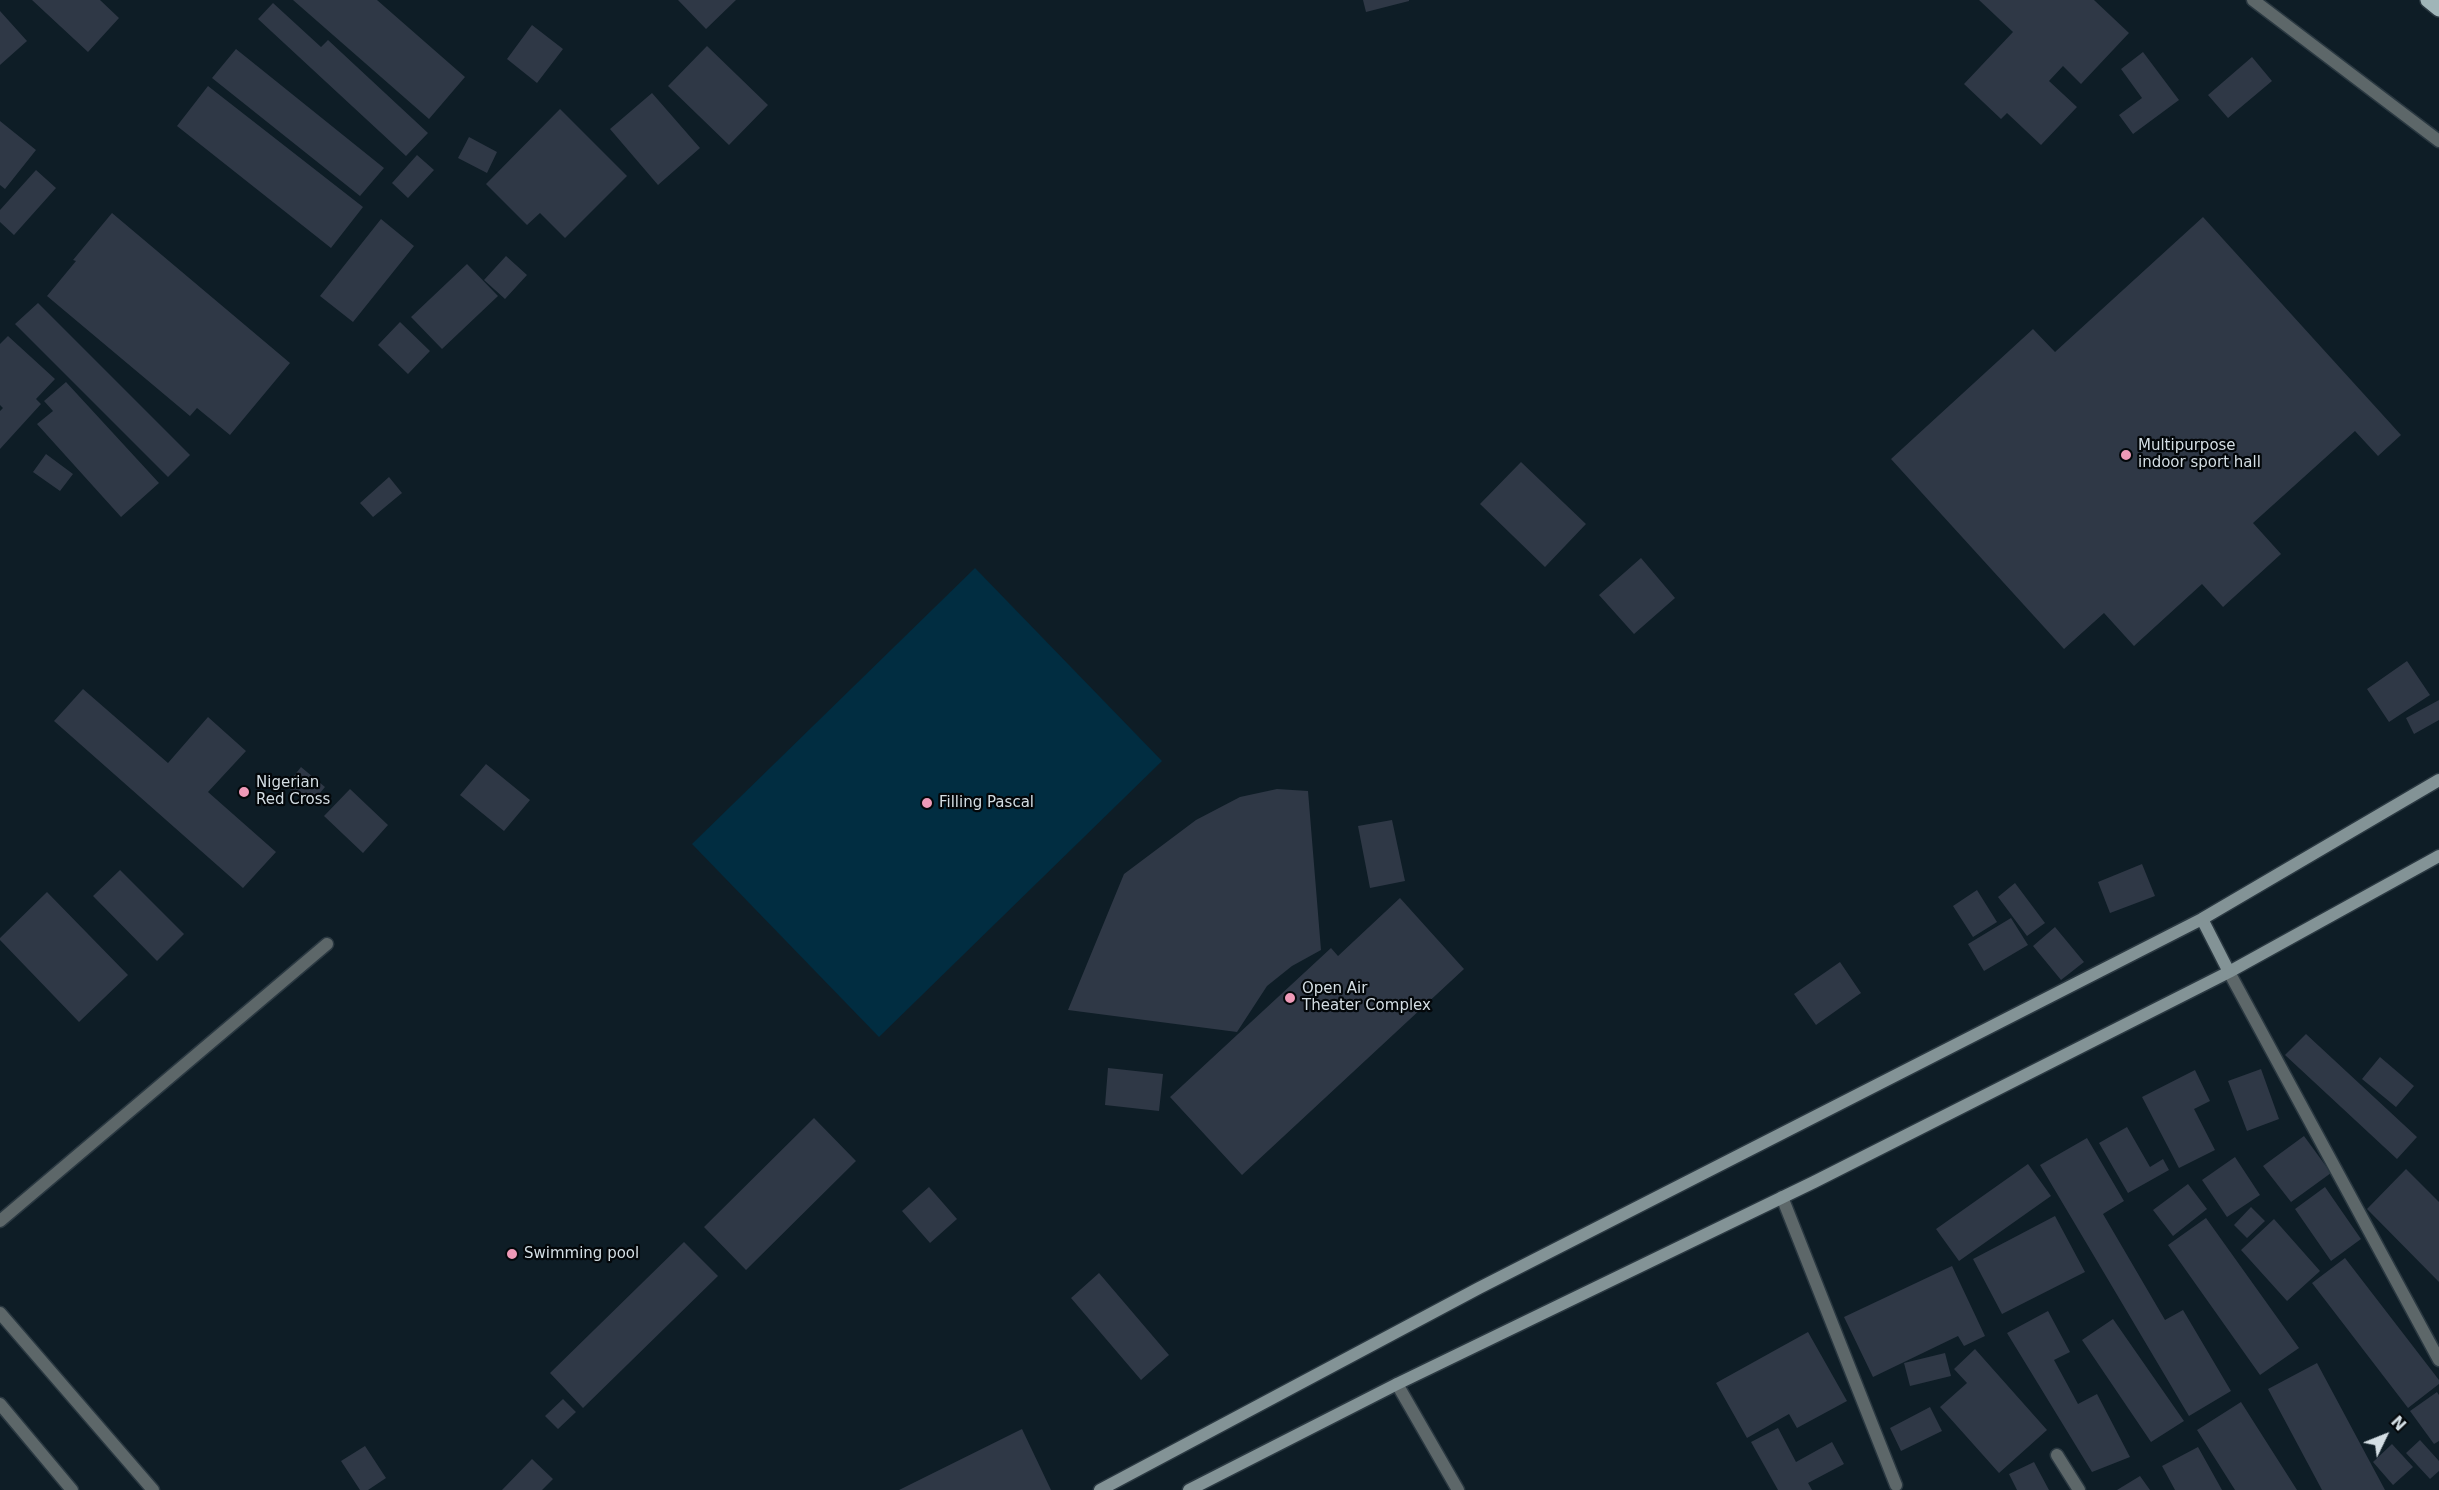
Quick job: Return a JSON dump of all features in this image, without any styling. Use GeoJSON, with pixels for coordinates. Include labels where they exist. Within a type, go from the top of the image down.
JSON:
{"type":"FeatureCollection","features":[{"type":"Feature","properties":{"kind":"main road"},"geometry":{"type":"LineString","coordinates":[[2428,0],[2439,9]]}},
{"type":"Feature","properties":{"kind":"street"},"geometry":{"type":"LineString","coordinates":[[2253,0],[2439,141]]}},
{"type":"Feature","properties":{"kind":"street"},"geometry":{"type":"LineString","coordinates":[[1100,1490],[1479,1288],[2202,919],[2439,780]]}},
{"type":"Feature","properties":{"kind":"street"},"geometry":{"type":"LineString","coordinates":[[1189,1490],[1396,1384],[1782,1197],[2229,972],[2439,856]]}},
{"type":"Feature","properties":{"kind":"street"},"geometry":{"type":"LineString","coordinates":[[2202,919],[2439,1360]]}},
{"type":"Feature","properties":{"kind":"street"},"geometry":{"type":"LineString","coordinates":[[0,1221],[327,944]]}},
{"type":"Feature","properties":{"kind":"street"},"geometry":{"type":"LineString","coordinates":[[1782,1197],[1896,1485]]}},
{"type":"Feature","properties":{"kind":"street"},"geometry":{"type":"LineString","coordinates":[[0,1313],[153,1490]]}},
{"type":"Feature","properties":{"kind":"street"},"geometry":{"type":"LineString","coordinates":[[1396,1384],[1458,1490]]}},
{"type":"Feature","properties":{"kind":"street"},"geometry":{"type":"LineString","coordinates":[[0,1404],[72,1490]]}},
{"type":"Feature","properties":{"kind":"street"},"geometry":{"type":"LineString","coordinates":[[2057,1455],[2079,1490]]}},
{"type":"Feature","properties":{"kind":"shaded area","name":"Filling Pascal"},"geometry":{"type":"Polygon","coordinates":[[[975,568],[1162,761],[879,1037],[692,844],[975,568]]]}},
{"type":"Feature","properties":{"kind":"building"},"geometry":{"type":"Polygon","coordinates":[[[32,0],[100,0],[119,18],[88,52],[32,0]]]}},
{"type":"Feature","properties":{"kind":"building"},"geometry":{"type":"Polygon","coordinates":[[[293,0],[377,0],[465,77],[429,119],[293,0]]]}},
{"type":"Feature","properties":{"kind":"building"},"geometry":{"type":"Polygon","coordinates":[[[678,0],[736,0],[706,29],[678,0]]]}},
{"type":"Feature","properties":{"kind":"building"},"geometry":{"type":"Polygon","coordinates":[[[1363,0],[1409,0],[1409,1],[1366,12],[1363,0]]]}},
{"type":"Feature","properties":{"kind":"building"},"geometry":{"type":"Polygon","coordinates":[[[1979,0],[2094,0],[2129,33],[2081,84],[2063,66],[2049,81],[2077,107],[2041,145],[2007,113],[2001,119],[1964,84],[2013,32],[1979,0]]]}},
{"type":"Feature","properties":{"kind":"building"},"geometry":{"type":"Polygon","coordinates":[[[273,3],[321,47],[328,40],[428,133],[406,156],[258,19],[273,3]]]}},
{"type":"Feature","properties":{"kind":"building"},"geometry":{"type":"Polygon","coordinates":[[[0,11],[27,41],[0,65],[0,11]]]}},
{"type":"Feature","properties":{"kind":"building"},"geometry":{"type":"Polygon","coordinates":[[[532,25],[563,49],[537,83],[507,59],[532,25]]]}},
{"type":"Feature","properties":{"kind":"building"},"geometry":{"type":"Polygon","coordinates":[[[707,46],[768,105],[729,145],[668,86],[707,46]]]}},
{"type":"Feature","properties":{"kind":"building"},"geometry":{"type":"Polygon","coordinates":[[[236,49],[384,168],[360,196],[212,78],[236,49]]]}},
{"type":"Feature","properties":{"kind":"building"},"geometry":{"type":"Polygon","coordinates":[[[2143,52],[2179,100],[2133,134],[2119,115],[2142,98],[2121,69],[2143,52]]]}},
{"type":"Feature","properties":{"kind":"building"},"geometry":{"type":"Polygon","coordinates":[[[2252,57],[2272,81],[2228,118],[2208,95],[2252,57]]]}},
{"type":"Feature","properties":{"kind":"building"},"geometry":{"type":"Polygon","coordinates":[[[208,86],[363,207],[331,248],[177,126],[208,86]]]}},
{"type":"Feature","properties":{"kind":"building"},"geometry":{"type":"Polygon","coordinates":[[[652,93],[700,148],[658,185],[610,129],[652,93]]]}},
{"type":"Feature","properties":{"kind":"building"},"geometry":{"type":"Polygon","coordinates":[[[560,109],[627,176],[565,238],[540,213],[527,225],[486,184],[560,109]]]}},
{"type":"Feature","properties":{"kind":"building"},"geometry":{"type":"Polygon","coordinates":[[[0,121],[36,150],[5,189],[0,185],[0,121]]]}},
{"type":"Feature","properties":{"kind":"building"},"geometry":{"type":"Polygon","coordinates":[[[469,137],[497,152],[487,173],[458,158],[469,137]]]}},
{"type":"Feature","properties":{"kind":"building"},"geometry":{"type":"Polygon","coordinates":[[[417,155],[434,170],[408,198],[392,183],[417,155]]]}},
{"type":"Feature","properties":{"kind":"building"},"geometry":{"type":"Polygon","coordinates":[[[36,170],[56,188],[14,235],[0,222],[0,210],[36,170]]]}},
{"type":"Feature","properties":{"kind":"building"},"geometry":{"type":"Polygon","coordinates":[[[112,213],[290,363],[230,435],[197,408],[190,416],[47,296],[112,213]]]}},
{"type":"Feature","properties":{"kind":"building"},"geometry":{"type":"Polygon","coordinates":[[[2203,217],[2401,435],[2378,456],[2355,431],[2253,523],[2281,554],[2223,607],[2202,584],[2134,646],[2104,613],[2064,649],[1891,459],[2033,329],[2055,352],[2203,217]]]}},
{"type":"Feature","properties":{"kind":"building"},"geometry":{"type":"Polygon","coordinates":[[[381,219],[414,246],[353,322],[320,296],[381,219]]]}},
{"type":"Feature","properties":{"kind":"building"},"geometry":{"type":"Polygon","coordinates":[[[506,256],[527,275],[505,299],[484,280],[506,256]]]}},
{"type":"Feature","properties":{"kind":"building"},"geometry":{"type":"Polygon","coordinates":[[[467,264],[498,296],[442,349],[411,317],[467,264]]]}},
{"type":"Feature","properties":{"kind":"building"},"geometry":{"type":"Polygon","coordinates":[[[38,303],[190,455],[168,477],[15,324],[38,303]]]}},
{"type":"Feature","properties":{"kind":"building"},"geometry":{"type":"Polygon","coordinates":[[[400,322],[430,351],[408,374],[378,345],[400,322]]]}},
{"type":"Feature","properties":{"kind":"building"},"geometry":{"type":"Polygon","coordinates":[[[8,336],[55,379],[36,399],[41,404],[0,449],[0,411],[3,408],[0,405],[0,344],[8,336]]]}},
{"type":"Feature","properties":{"kind":"building"},"geometry":{"type":"Polygon","coordinates":[[[66,382],[159,483],[121,517],[37,424],[53,411],[44,401],[66,382]]]}},
{"type":"Feature","properties":{"kind":"building"},"geometry":{"type":"Polygon","coordinates":[[[46,454],[73,474],[60,491],[33,472],[46,454]]]}},
{"type":"Feature","properties":{"kind":"building"},"geometry":{"type":"Polygon","coordinates":[[[1521,462],[1586,524],[1545,567],[1480,504],[1521,462]]]}},
{"type":"Feature","properties":{"kind":"building"},"geometry":{"type":"Polygon","coordinates":[[[389,477],[402,493],[373,517],[360,503],[389,477]]]}},
{"type":"Feature","properties":{"kind":"building"},"geometry":{"type":"Polygon","coordinates":[[[1641,558],[1675,598],[1634,634],[1599,595],[1641,558]]]}},
{"type":"Feature","properties":{"kind":"building"},"geometry":{"type":"Polygon","coordinates":[[[2407,661],[2430,695],[2389,722],[2367,689],[2407,661]]]}},
{"type":"Feature","properties":{"kind":"building"},"geometry":{"type":"Polygon","coordinates":[[[83,689],[168,763],[208,717],[246,751],[208,792],[276,852],[243,888],[54,721],[83,689]]]}},
{"type":"Feature","properties":{"kind":"building"},"geometry":{"type":"Polygon","coordinates":[[[2439,700],[2439,720],[2414,734],[2406,718],[2439,700]]]}},
{"type":"Feature","properties":{"kind":"building"},"geometry":{"type":"Polygon","coordinates":[[[486,764],[530,800],[504,831],[460,795],[486,764]]]}},
{"type":"Feature","properties":{"kind":"building"},"geometry":{"type":"Polygon","coordinates":[[[301,767],[325,787],[310,805],[286,786],[301,767]]]}},
{"type":"Feature","properties":{"kind":"building"},"geometry":{"type":"Polygon","coordinates":[[[350,789],[388,825],[363,853],[324,816],[350,789]]]}},
{"type":"Feature","properties":{"kind":"building"},"geometry":{"type":"Polygon","coordinates":[[[1277,789],[1308,791],[1321,950],[1292,966],[1267,986],[1237,1032],[1068,1010],[1124,874],[1196,820],[1240,797],[1277,789]]]}},
{"type":"Feature","properties":{"kind":"building"},"geometry":{"type":"Polygon","coordinates":[[[1392,820],[1405,881],[1370,888],[1358,826],[1392,820]]]}},
{"type":"Feature","properties":{"kind":"building"},"geometry":{"type":"Polygon","coordinates":[[[2142,864],[2155,896],[2110,913],[2098,882],[2142,864]]]}},
{"type":"Feature","properties":{"kind":"building"},"geometry":{"type":"Polygon","coordinates":[[[120,870],[184,934],[157,961],[93,896],[120,870]]]}},
{"type":"Feature","properties":{"kind":"building"},"geometry":{"type":"Polygon","coordinates":[[[2015,883],[2045,923],[2027,936],[1998,897],[2015,883]]]}},
{"type":"Feature","properties":{"kind":"building"},"geometry":{"type":"Polygon","coordinates":[[[1977,890],[1997,922],[1973,937],[1953,906],[1977,890]]]}},
{"type":"Feature","properties":{"kind":"building"},"geometry":{"type":"Polygon","coordinates":[[[47,892],[128,975],[79,1022],[0,940],[47,892]]]}},
{"type":"Feature","properties":{"kind":"building"},"geometry":{"type":"Polygon","coordinates":[[[1400,898],[1464,969],[1242,1175],[1170,1097],[1331,948],[1338,956],[1400,898]]]}},
{"type":"Feature","properties":{"kind":"building"},"geometry":{"type":"Polygon","coordinates":[[[2011,918],[2028,945],[1984,971],[1968,944],[2011,918]]]}},
{"type":"Feature","properties":{"kind":"building"},"geometry":{"type":"Polygon","coordinates":[[[2055,927],[2084,962],[2061,980],[2033,946],[2055,927]]]}},
{"type":"Feature","properties":{"kind":"building"},"geometry":{"type":"Polygon","coordinates":[[[1840,962],[1861,993],[1816,1025],[1794,994],[1840,962]]]}},
{"type":"Feature","properties":{"kind":"building"},"geometry":{"type":"Polygon","coordinates":[[[2306,1034],[2417,1137],[2397,1159],[2285,1055],[2306,1034]]]}},
{"type":"Feature","properties":{"kind":"building"},"geometry":{"type":"Polygon","coordinates":[[[2380,1057],[2414,1086],[2396,1107],[2362,1079],[2380,1057]]]}},
{"type":"Feature","properties":{"kind":"building"},"geometry":{"type":"Polygon","coordinates":[[[1108,1068],[1163,1074],[1159,1111],[1105,1105],[1108,1068]]]}},
{"type":"Feature","properties":{"kind":"building"},"geometry":{"type":"Polygon","coordinates":[[[2261,1069],[2279,1119],[2247,1131],[2228,1081],[2261,1069]]]}},
{"type":"Feature","properties":{"kind":"building"},"geometry":{"type":"Polygon","coordinates":[[[2195,1070],[2210,1101],[2194,1109],[2215,1150],[2179,1168],[2142,1097],[2195,1070]]]}},
{"type":"Feature","properties":{"kind":"building"},"geometry":{"type":"Polygon","coordinates":[[[814,1118],[856,1161],[746,1270],[704,1227],[814,1118]]]}},
{"type":"Feature","properties":{"kind":"building"},"geometry":{"type":"Polygon","coordinates":[[[2127,1127],[2150,1167],[2163,1159],[2169,1170],[2128,1193],[2099,1143],[2127,1127]]]}},
{"type":"Feature","properties":{"kind":"building"},"geometry":{"type":"Polygon","coordinates":[[[2304,1136],[2331,1173],[2291,1202],[2263,1166],[2304,1136]]]}},
{"type":"Feature","properties":{"kind":"building"},"geometry":{"type":"Polygon","coordinates":[[[2087,1138],[2124,1201],[2103,1214],[2165,1320],[2183,1310],[2231,1391],[2189,1416],[2040,1165],[2087,1138]]]}},
{"type":"Feature","properties":{"kind":"building"},"geometry":{"type":"Polygon","coordinates":[[[2235,1157],[2260,1195],[2227,1217],[2202,1180],[2235,1157]]]}},
{"type":"Feature","properties":{"kind":"building"},"geometry":{"type":"Polygon","coordinates":[[[2028,1164],[2051,1196],[1959,1261],[1936,1229],[2028,1164]]]}},
{"type":"Feature","properties":{"kind":"building"},"geometry":{"type":"Polygon","coordinates":[[[2406,1169],[2439,1202],[2439,1282],[2367,1209],[2406,1169]]]}},
{"type":"Feature","properties":{"kind":"building"},"geometry":{"type":"Polygon","coordinates":[[[2188,1184],[2207,1209],[2173,1236],[2153,1210],[2188,1184]]]}},
{"type":"Feature","properties":{"kind":"building"},"geometry":{"type":"Polygon","coordinates":[[[929,1187],[957,1219],[930,1243],[902,1211],[929,1187]]]}},
{"type":"Feature","properties":{"kind":"building"},"geometry":{"type":"Polygon","coordinates":[[[2325,1187],[2361,1239],[2331,1261],[2295,1209],[2325,1187]]]}},
{"type":"Feature","properties":{"kind":"building"},"geometry":{"type":"Polygon","coordinates":[[[2251,1207],[2265,1221],[2247,1238],[2234,1225],[2251,1207]]]}},
{"type":"Feature","properties":{"kind":"building"},"geometry":{"type":"Polygon","coordinates":[[[2055,1216],[2085,1272],[2002,1314],[1973,1259],[2055,1216]]]}},
{"type":"Feature","properties":{"kind":"building"},"geometry":{"type":"Polygon","coordinates":[[[2206,1218],[2299,1348],[2260,1375],[2168,1245],[2206,1218]]]}},
{"type":"Feature","properties":{"kind":"building"},"geometry":{"type":"Polygon","coordinates":[[[2274,1219],[2320,1271],[2287,1301],[2241,1250],[2274,1219]]]}},
{"type":"Feature","properties":{"kind":"building"},"geometry":{"type":"Polygon","coordinates":[[[684,1242],[718,1276],[583,1408],[550,1373],[684,1242]]]}},
{"type":"Feature","properties":{"kind":"building"},"geometry":{"type":"Polygon","coordinates":[[[2345,1258],[2439,1380],[2439,1384],[2408,1408],[2312,1283],[2345,1258]]]}},
{"type":"Feature","properties":{"kind":"building"},"geometry":{"type":"Polygon","coordinates":[[[1952,1266],[1985,1336],[1964,1346],[1958,1336],[1873,1377],[1844,1317],[1952,1266]]]}},
{"type":"Feature","properties":{"kind":"building"},"geometry":{"type":"Polygon","coordinates":[[[1099,1273],[1169,1355],[1141,1380],[1071,1298],[1099,1273]]]}},
{"type":"Feature","properties":{"kind":"building"},"geometry":{"type":"Polygon","coordinates":[[[2048,1311],[2070,1352],[2054,1360],[2078,1404],[2097,1394],[2130,1457],[2092,1472],[2007,1333],[2048,1311]]]}},
{"type":"Feature","properties":{"kind":"building"},"geometry":{"type":"Polygon","coordinates":[[[2113,1319],[2184,1421],[2151,1442],[2082,1340],[2113,1319]]]}},
{"type":"Feature","properties":{"kind":"building"},"geometry":{"type":"Polygon","coordinates":[[[1808,1332],[1847,1401],[1797,1428],[1789,1414],[1747,1438],[1716,1383],[1808,1332]]]}},
{"type":"Feature","properties":{"kind":"building"},"geometry":{"type":"Polygon","coordinates":[[[1975,1349],[2047,1430],[1999,1473],[1940,1407],[1967,1383],[1954,1369],[1975,1349]]]}},
{"type":"Feature","properties":{"kind":"building"},"geometry":{"type":"Polygon","coordinates":[[[1945,1353],[1951,1376],[1910,1386],[1904,1363],[1945,1353]]]}},
{"type":"Feature","properties":{"kind":"building"},"geometry":{"type":"Polygon","coordinates":[[[2317,1363],[2385,1490],[2322,1490],[2268,1389],[2317,1363]]]}},
{"type":"Feature","properties":{"kind":"building"},"geometry":{"type":"Polygon","coordinates":[[[2437,1392],[2439,1395],[2439,1441],[2434,1444],[2410,1411],[2437,1392]]]}},
{"type":"Feature","properties":{"kind":"building"},"geometry":{"type":"Polygon","coordinates":[[[563,1399],[576,1412],[558,1429],[545,1416],[563,1399]]]}},
{"type":"Feature","properties":{"kind":"building"},"geometry":{"type":"Polygon","coordinates":[[[2241,1402],[2297,1490],[2235,1490],[2197,1430],[2241,1402]]]}},
{"type":"Feature","properties":{"kind":"building"},"geometry":{"type":"Polygon","coordinates":[[[1930,1407],[1942,1431],[1901,1451],[1890,1428],[1930,1407]]]}},
{"type":"Feature","properties":{"kind":"building"},"geometry":{"type":"Polygon","coordinates":[[[1778,1428],[1796,1462],[1832,1442],[1844,1464],[1808,1483],[1812,1490],[1778,1490],[1751,1442],[1778,1428]]]}},
{"type":"Feature","properties":{"kind":"building"},"geometry":{"type":"Polygon","coordinates":[[[1022,1429],[1051,1490],[899,1490],[1022,1429]]]}},
{"type":"Feature","properties":{"kind":"building"},"geometry":{"type":"Polygon","coordinates":[[[2420,1440],[2439,1461],[2439,1471],[2430,1479],[2406,1453],[2420,1440]]]}},
{"type":"Feature","properties":{"kind":"building"},"geometry":{"type":"Polygon","coordinates":[[[2392,1444],[2413,1467],[2393,1485],[2373,1462],[2392,1444]]]}},
{"type":"Feature","properties":{"kind":"building"},"geometry":{"type":"Polygon","coordinates":[[[365,1446],[386,1478],[368,1490],[360,1490],[341,1461],[365,1446]]]}},
{"type":"Feature","properties":{"kind":"building"},"geometry":{"type":"Polygon","coordinates":[[[2198,1447],[2222,1490],[2175,1490],[2162,1466],[2198,1447]]]}},
{"type":"Feature","properties":{"kind":"building"},"geometry":{"type":"Polygon","coordinates":[[[532,1459],[553,1479],[542,1490],[502,1490],[532,1459]]]}},
{"type":"Feature","properties":{"kind":"building"},"geometry":{"type":"Polygon","coordinates":[[[2034,1462],[2049,1490],[2017,1490],[2009,1474],[2034,1462]]]}},
{"type":"Feature","properties":{"kind":"building"},"geometry":{"type":"Polygon","coordinates":[[[2140,1476],[2150,1490],[2117,1490],[2140,1476]]]}},
{"type":"Feature","properties":{"kind":"place","name":"Multipurpose indoor sport hall"},"geometry":{"type":"Point","coordinates":[2126,455]}},
{"type":"Feature","properties":{"kind":"place","name":"Nigerian Red Cross"},"geometry":{"type":"Point","coordinates":[244,792]}},
{"type":"Feature","properties":{"kind":"place","name":"Filling Pascal"},"geometry":{"type":"Point","coordinates":[927,803]}},
{"type":"Feature","properties":{"kind":"place","name":"Open Air Theater Complex"},"geometry":{"type":"Point","coordinates":[1290,998]}},
{"type":"Feature","properties":{"kind":"place","name":"Swimming pool"},"geometry":{"type":"Point","coordinates":[512,1254]}}]}
